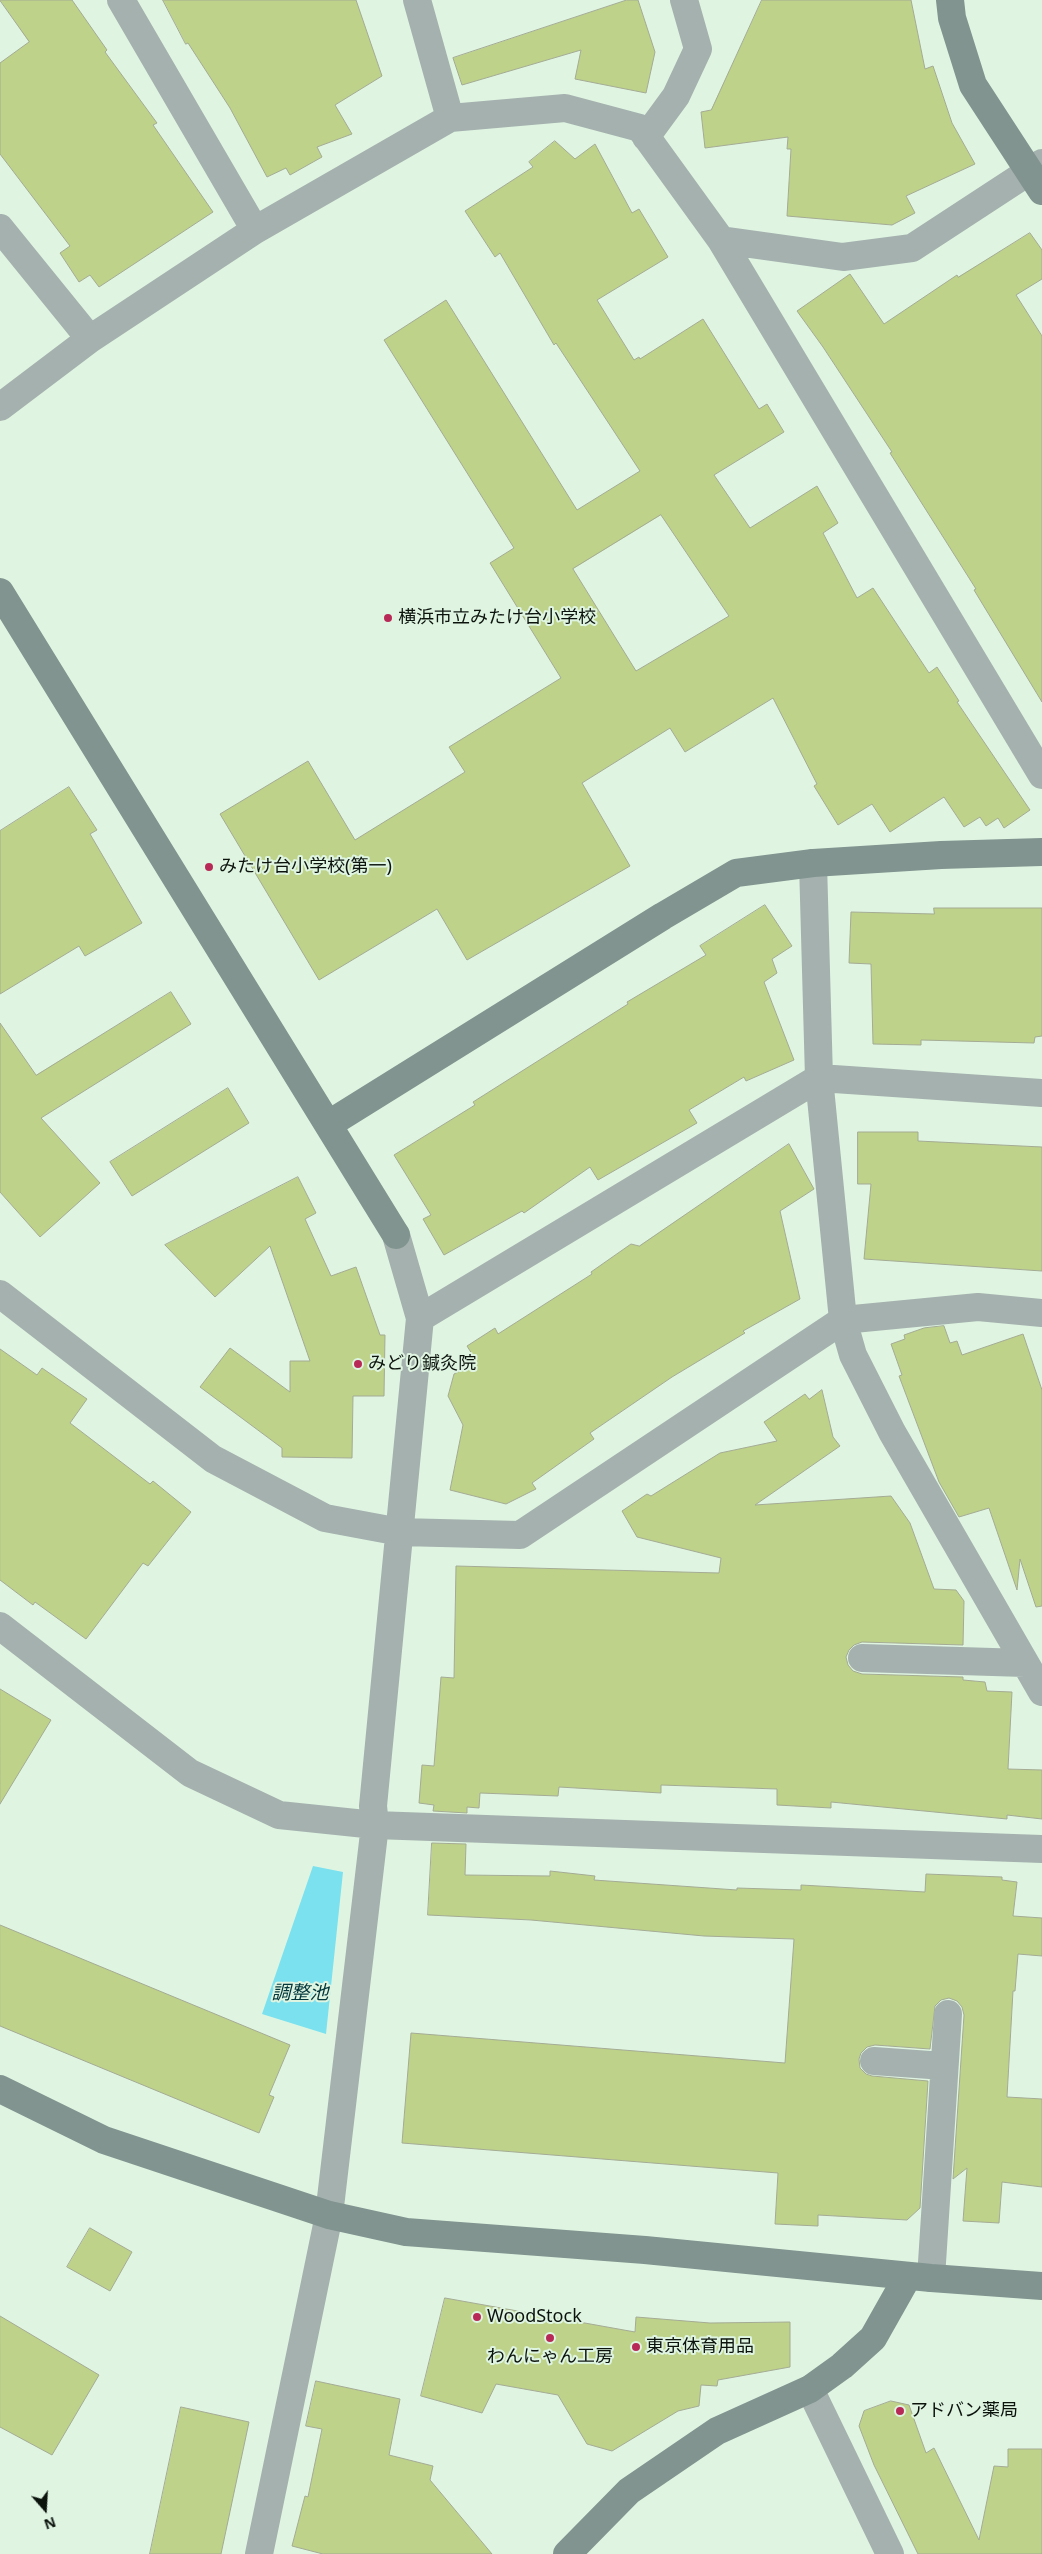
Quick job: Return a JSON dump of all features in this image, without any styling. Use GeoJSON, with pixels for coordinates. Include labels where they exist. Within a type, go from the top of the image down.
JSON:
{"type":"FeatureCollection","features":[{"type":"Feature","properties":{"kind":"street"},"geometry":{"type":"LineString","coordinates":[[120,0],[255,230]]}},
{"type":"Feature","properties":{"kind":"street"},"geometry":{"type":"LineString","coordinates":[[417,0],[450,118]]}},
{"type":"Feature","properties":{"kind":"street"},"geometry":{"type":"LineString","coordinates":[[646,137],[676,96],[698,49],[684,0]]}},
{"type":"Feature","properties":{"kind":"street"},"geometry":{"type":"LineString","coordinates":[[721,240],[844,257],[912,248],[1038,175],[973,85],[952,18],[950,0]]}},
{"type":"Feature","properties":{"kind":"street"},"geometry":{"type":"LineString","coordinates":[[0,408],[90,338],[255,230],[450,118],[565,108],[640,128],[721,240],[1042,775]]}},
{"type":"Feature","properties":{"kind":"street"},"geometry":{"type":"LineString","coordinates":[[0,228],[90,338]]}},
{"type":"Feature","properties":{"kind":"street"},"geometry":{"type":"LineString","coordinates":[[0,592],[396,1235],[420,1318],[373,1806],[375,1825],[329,2215],[259,2554]]}},
{"type":"Feature","properties":{"kind":"street"},"geometry":{"type":"LineString","coordinates":[[329,1124],[663,916],[736,873],[813,863],[941,855],[1042,852]]}},
{"type":"Feature","properties":{"kind":"street"},"geometry":{"type":"LineString","coordinates":[[813,863],[820,1078],[843,1320],[853,1355],[892,1432],[1042,1692]]}},
{"type":"Feature","properties":{"kind":"street"},"geometry":{"type":"LineString","coordinates":[[420,1318],[820,1078],[1042,1093]]}},
{"type":"Feature","properties":{"kind":"street"},"geometry":{"type":"LineString","coordinates":[[0,1294],[213,1459],[325,1518],[400,1532],[520,1535],[843,1320],[978,1307],[1042,1313]]}},
{"type":"Feature","properties":{"kind":"street"},"geometry":{"type":"LineString","coordinates":[[0,1626],[190,1773],[228,1793],[279,1815],[375,1825],[1042,1849]]}},
{"type":"Feature","properties":{"kind":"street"},"geometry":{"type":"LineString","coordinates":[[862,1658],[1025,1663]]}},
{"type":"Feature","properties":{"kind":"street"},"geometry":{"type":"LineString","coordinates":[[567,2554],[629,2491],[709,2437],[810,2389],[842,2366],[873,2338],[919,2277],[944,2066],[948,2014]]}},
{"type":"Feature","properties":{"kind":"street"},"geometry":{"type":"LineString","coordinates":[[874,2061],[944,2066]]}},
{"type":"Feature","properties":{"kind":"street"},"geometry":{"type":"LineString","coordinates":[[0,2089],[104,2140],[329,2215],[406,2232],[645,2250],[919,2277],[1042,2286]]}},
{"type":"Feature","properties":{"kind":"street"},"geometry":{"type":"LineString","coordinates":[[810,2389],[890,2554]]}},
{"type":"Feature","properties":{"kind":"water","name":"調整池"},"geometry":{"type":"Polygon","coordinates":[[[313,1866],[343,1872],[326,2034],[262,2014],[313,1866]]]}},
{"type":"Feature","properties":{"kind":"building"},"geometry":{"type":"Polygon","coordinates":[[[0,0],[72,0],[107,50],[105,52],[157,123],[153,125],[213,212],[99,287],[90,275],[79,282],[60,253],[70,246],[0,154],[0,63],[29,42],[0,0]]]}},
{"type":"Feature","properties":{"kind":"building"},"geometry":{"type":"Polygon","coordinates":[[[163,0],[356,0],[382,76],[335,105],[352,134],[317,147],[322,157],[290,175],[286,168],[267,177],[230,108],[188,43],[186,44],[163,0]]]}},
{"type":"Feature","properties":{"kind":"building"},"geometry":{"type":"Polygon","coordinates":[[[627,0],[638,0],[655,52],[646,93],[575,79],[581,50],[462,85],[453,58],[627,0]]]}},
{"type":"Feature","properties":{"kind":"building"},"geometry":{"type":"Polygon","coordinates":[[[762,0],[911,0],[925,69],[933,66],[952,123],[975,164],[906,196],[915,213],[892,225],[787,216],[791,149],[787,149],[788,137],[705,148],[701,112],[711,110],[762,0]]]}},
{"type":"Feature","properties":{"kind":"building"},"geometry":{"type":"Polygon","coordinates":[[[555,141],[575,159],[595,144],[632,213],[639,209],[668,257],[597,300],[634,360],[639,357],[640,359],[703,319],[759,409],[767,404],[784,432],[714,475],[750,528],[817,486],[838,523],[823,533],[857,598],[873,588],[929,673],[937,667],[959,701],[957,702],[1030,810],[1004,828],[998,818],[986,826],[980,817],[964,827],[944,797],[890,832],[872,804],[838,825],[814,786],[817,784],[773,698],[685,752],[670,728],[582,783],[630,866],[467,960],[437,909],[319,980],[220,814],[308,761],[355,840],[465,772],[449,747],[561,678],[490,563],[514,548],[384,340],[446,300],[577,510],[640,471],[556,343],[554,345],[500,253],[495,257],[465,211],[533,167],[529,162],[555,141]],[[661,515],[573,569],[636,671],[729,616],[661,515]]]}},
{"type":"Feature","properties":{"kind":"building"},"geometry":{"type":"Polygon","coordinates":[[[1030,233],[1042,250],[1042,279],[1016,295],[1042,336],[1042,702],[974,590],[976,589],[890,453],[892,452],[797,311],[850,274],[884,324],[957,275],[958,277],[1030,233]]]}},
{"type":"Feature","properties":{"kind":"building"},"geometry":{"type":"Polygon","coordinates":[[[69,787],[97,830],[90,834],[142,923],[85,956],[79,946],[0,994],[0,831],[69,787]]]}},
{"type":"Feature","properties":{"kind":"building"},"geometry":{"type":"Polygon","coordinates":[[[765,905],[792,946],[772,959],[777,973],[764,982],[794,1060],[746,1081],[744,1077],[689,1110],[697,1123],[598,1180],[590,1167],[524,1213],[522,1211],[444,1255],[423,1219],[431,1215],[394,1155],[475,1105],[473,1102],[628,1004],[627,1002],[706,955],[700,946],[765,905]]]}},
{"type":"Feature","properties":{"kind":"building"},"geometry":{"type":"Polygon","coordinates":[[[934,908],[1042,908],[1042,1036],[1035,1037],[1034,1043],[921,1040],[921,1045],[873,1044],[871,964],[849,963],[851,912],[934,914],[934,908]]]}},
{"type":"Feature","properties":{"kind":"building"},"geometry":{"type":"Polygon","coordinates":[[[171,992],[191,1024],[41,1118],[100,1183],[40,1237],[0,1192],[0,1023],[36,1075],[171,992]]]}},
{"type":"Feature","properties":{"kind":"building"},"geometry":{"type":"Polygon","coordinates":[[[228,1088],[249,1123],[132,1196],[110,1162],[228,1088]]]}},
{"type":"Feature","properties":{"kind":"building"},"geometry":{"type":"Polygon","coordinates":[[[858,1132],[918,1132],[918,1141],[1042,1147],[1042,1271],[864,1259],[871,1184],[858,1184],[858,1132]]]}},
{"type":"Feature","properties":{"kind":"building"},"geometry":{"type":"Polygon","coordinates":[[[789,1144],[814,1189],[780,1211],[800,1299],[743,1331],[745,1333],[672,1377],[590,1433],[594,1439],[532,1483],[536,1489],[506,1504],[450,1490],[463,1425],[448,1396],[454,1374],[477,1362],[467,1346],[495,1328],[498,1334],[592,1274],[591,1272],[631,1244],[639,1246],[789,1144]]]}},
{"type":"Feature","properties":{"kind":"building"},"geometry":{"type":"Polygon","coordinates":[[[298,1177],[316,1213],[305,1219],[331,1276],[356,1267],[380,1335],[385,1335],[384,1396],[353,1396],[352,1458],[282,1457],[282,1448],[200,1387],[230,1348],[290,1392],[290,1361],[310,1361],[270,1246],[215,1297],[165,1245],[298,1177]]]}},
{"type":"Feature","properties":{"kind":"building"},"geometry":{"type":"Polygon","coordinates":[[[944,1326],[950,1343],[957,1341],[962,1355],[1023,1334],[1042,1390],[1042,1606],[1036,1607],[1020,1559],[1017,1590],[989,1508],[959,1517],[939,1482],[899,1376],[902,1375],[891,1344],[905,1339],[904,1335],[924,1328],[944,1326]]]}},
{"type":"Feature","properties":{"kind":"building"},"geometry":{"type":"Polygon","coordinates":[[[0,1349],[37,1375],[42,1368],[87,1399],[70,1423],[150,1484],[153,1481],[191,1512],[148,1566],[143,1563],[86,1639],[35,1602],[33,1605],[0,1580],[0,1349]]]}},
{"type":"Feature","properties":{"kind":"building"},"geometry":{"type":"Polygon","coordinates":[[[822,1390],[833,1437],[840,1446],[755,1505],[891,1496],[910,1523],[934,1589],[956,1590],[964,1601],[963,1645],[862,1642],[854,1645],[849,1650],[846,1657],[848,1665],[853,1671],[862,1674],[963,1677],[963,1680],[985,1682],[987,1691],[1012,1692],[1008,1769],[1042,1770],[1042,1819],[1007,1815],[1007,1819],[831,1802],[831,1808],[777,1805],[777,1789],[661,1785],[661,1793],[559,1787],[558,1796],[480,1793],[479,1808],[467,1807],[467,1813],[433,1811],[434,1805],[419,1803],[422,1765],[434,1766],[441,1677],[454,1678],[456,1566],[719,1573],[721,1558],[637,1537],[622,1511],[647,1494],[651,1496],[720,1453],[777,1441],[764,1422],[805,1394],[809,1399],[822,1390]]]}},
{"type":"Feature","properties":{"kind":"building"},"geometry":{"type":"Polygon","coordinates":[[[0,1689],[51,1720],[0,1804],[0,1689]]]}},
{"type":"Feature","properties":{"kind":"building"},"geometry":{"type":"Polygon","coordinates":[[[432,1843],[466,1844],[465,1875],[550,1876],[550,1871],[595,1876],[594,1880],[737,1890],[737,1888],[801,1890],[801,1885],[925,1892],[926,1874],[1002,1877],[1002,1880],[1017,1882],[1013,1916],[1042,1918],[1042,1956],[1018,1954],[1015,1991],[1013,1991],[1007,2097],[1042,2099],[1042,2187],[1002,2182],[999,2223],[963,2221],[967,2168],[953,2179],[964,2015],[962,2007],[957,2001],[949,1998],[941,2000],[935,2006],[930,2049],[875,2045],[867,2047],[861,2053],[859,2059],[860,2068],[866,2074],[872,2076],[928,2081],[920,2208],[907,2220],[818,2215],[818,2226],[775,2224],[778,2173],[402,2143],[411,2033],[785,2063],[794,1939],[704,1936],[531,1920],[428,1915],[432,1843]]]}},
{"type":"Feature","properties":{"kind":"building"},"geometry":{"type":"Polygon","coordinates":[[[0,1925],[290,2045],[269,2095],[274,2097],[259,2133],[0,2026],[0,1925]]]}},
{"type":"Feature","properties":{"kind":"building"},"geometry":{"type":"Polygon","coordinates":[[[90,2228],[132,2252],[110,2291],[67,2267],[90,2228]]]}},
{"type":"Feature","properties":{"kind":"building"},"geometry":{"type":"Polygon","coordinates":[[[445,2298],[635,2332],[636,2317],[710,2323],[790,2322],[790,2367],[718,2380],[717,2386],[701,2385],[699,2406],[678,2411],[612,2451],[587,2444],[558,2395],[496,2384],[482,2413],[421,2396],[445,2298]]]}},
{"type":"Feature","properties":{"kind":"building"},"geometry":{"type":"Polygon","coordinates":[[[0,2316],[99,2375],[52,2455],[0,2427],[0,2316]]]}},
{"type":"Feature","properties":{"kind":"building"},"geometry":{"type":"Polygon","coordinates":[[[316,2381],[400,2399],[389,2455],[433,2466],[430,2480],[492,2554],[323,2554],[292,2546],[305,2496],[308,2497],[322,2429],[306,2426],[316,2381]]]}},
{"type":"Feature","properties":{"kind":"building"},"geometry":{"type":"Polygon","coordinates":[[[891,2401],[909,2405],[926,2453],[934,2448],[979,2540],[994,2466],[1008,2467],[1008,2449],[1042,2449],[1042,2554],[918,2554],[874,2465],[859,2426],[864,2411],[891,2401]]]}},
{"type":"Feature","properties":{"kind":"building"},"geometry":{"type":"Polygon","coordinates":[[[181,2407],[249,2422],[221,2554],[150,2554],[181,2407]]]}},
{"type":"Feature","properties":{"kind":"place","name":"横浜市立みたけ台小学校"},"geometry":{"type":"Point","coordinates":[388,618]}},
{"type":"Feature","properties":{"kind":"place","name":"みたけ台小学校(第一)"},"geometry":{"type":"Point","coordinates":[209,867]}},
{"type":"Feature","properties":{"kind":"place","name":"みどり鍼灸院"},"geometry":{"type":"Point","coordinates":[358,1364]}},
{"type":"Feature","properties":{"kind":"place","name":"WoodStock"},"geometry":{"type":"Point","coordinates":[477,2317]}},
{"type":"Feature","properties":{"kind":"place","name":"わんにゃん工房"},"geometry":{"type":"Point","coordinates":[550,2338]}},
{"type":"Feature","properties":{"kind":"place","name":"東京体育用品"},"geometry":{"type":"Point","coordinates":[636,2347]}},
{"type":"Feature","properties":{"kind":"place","name":"アドバン薬局"},"geometry":{"type":"Point","coordinates":[900,2411]}}]}
